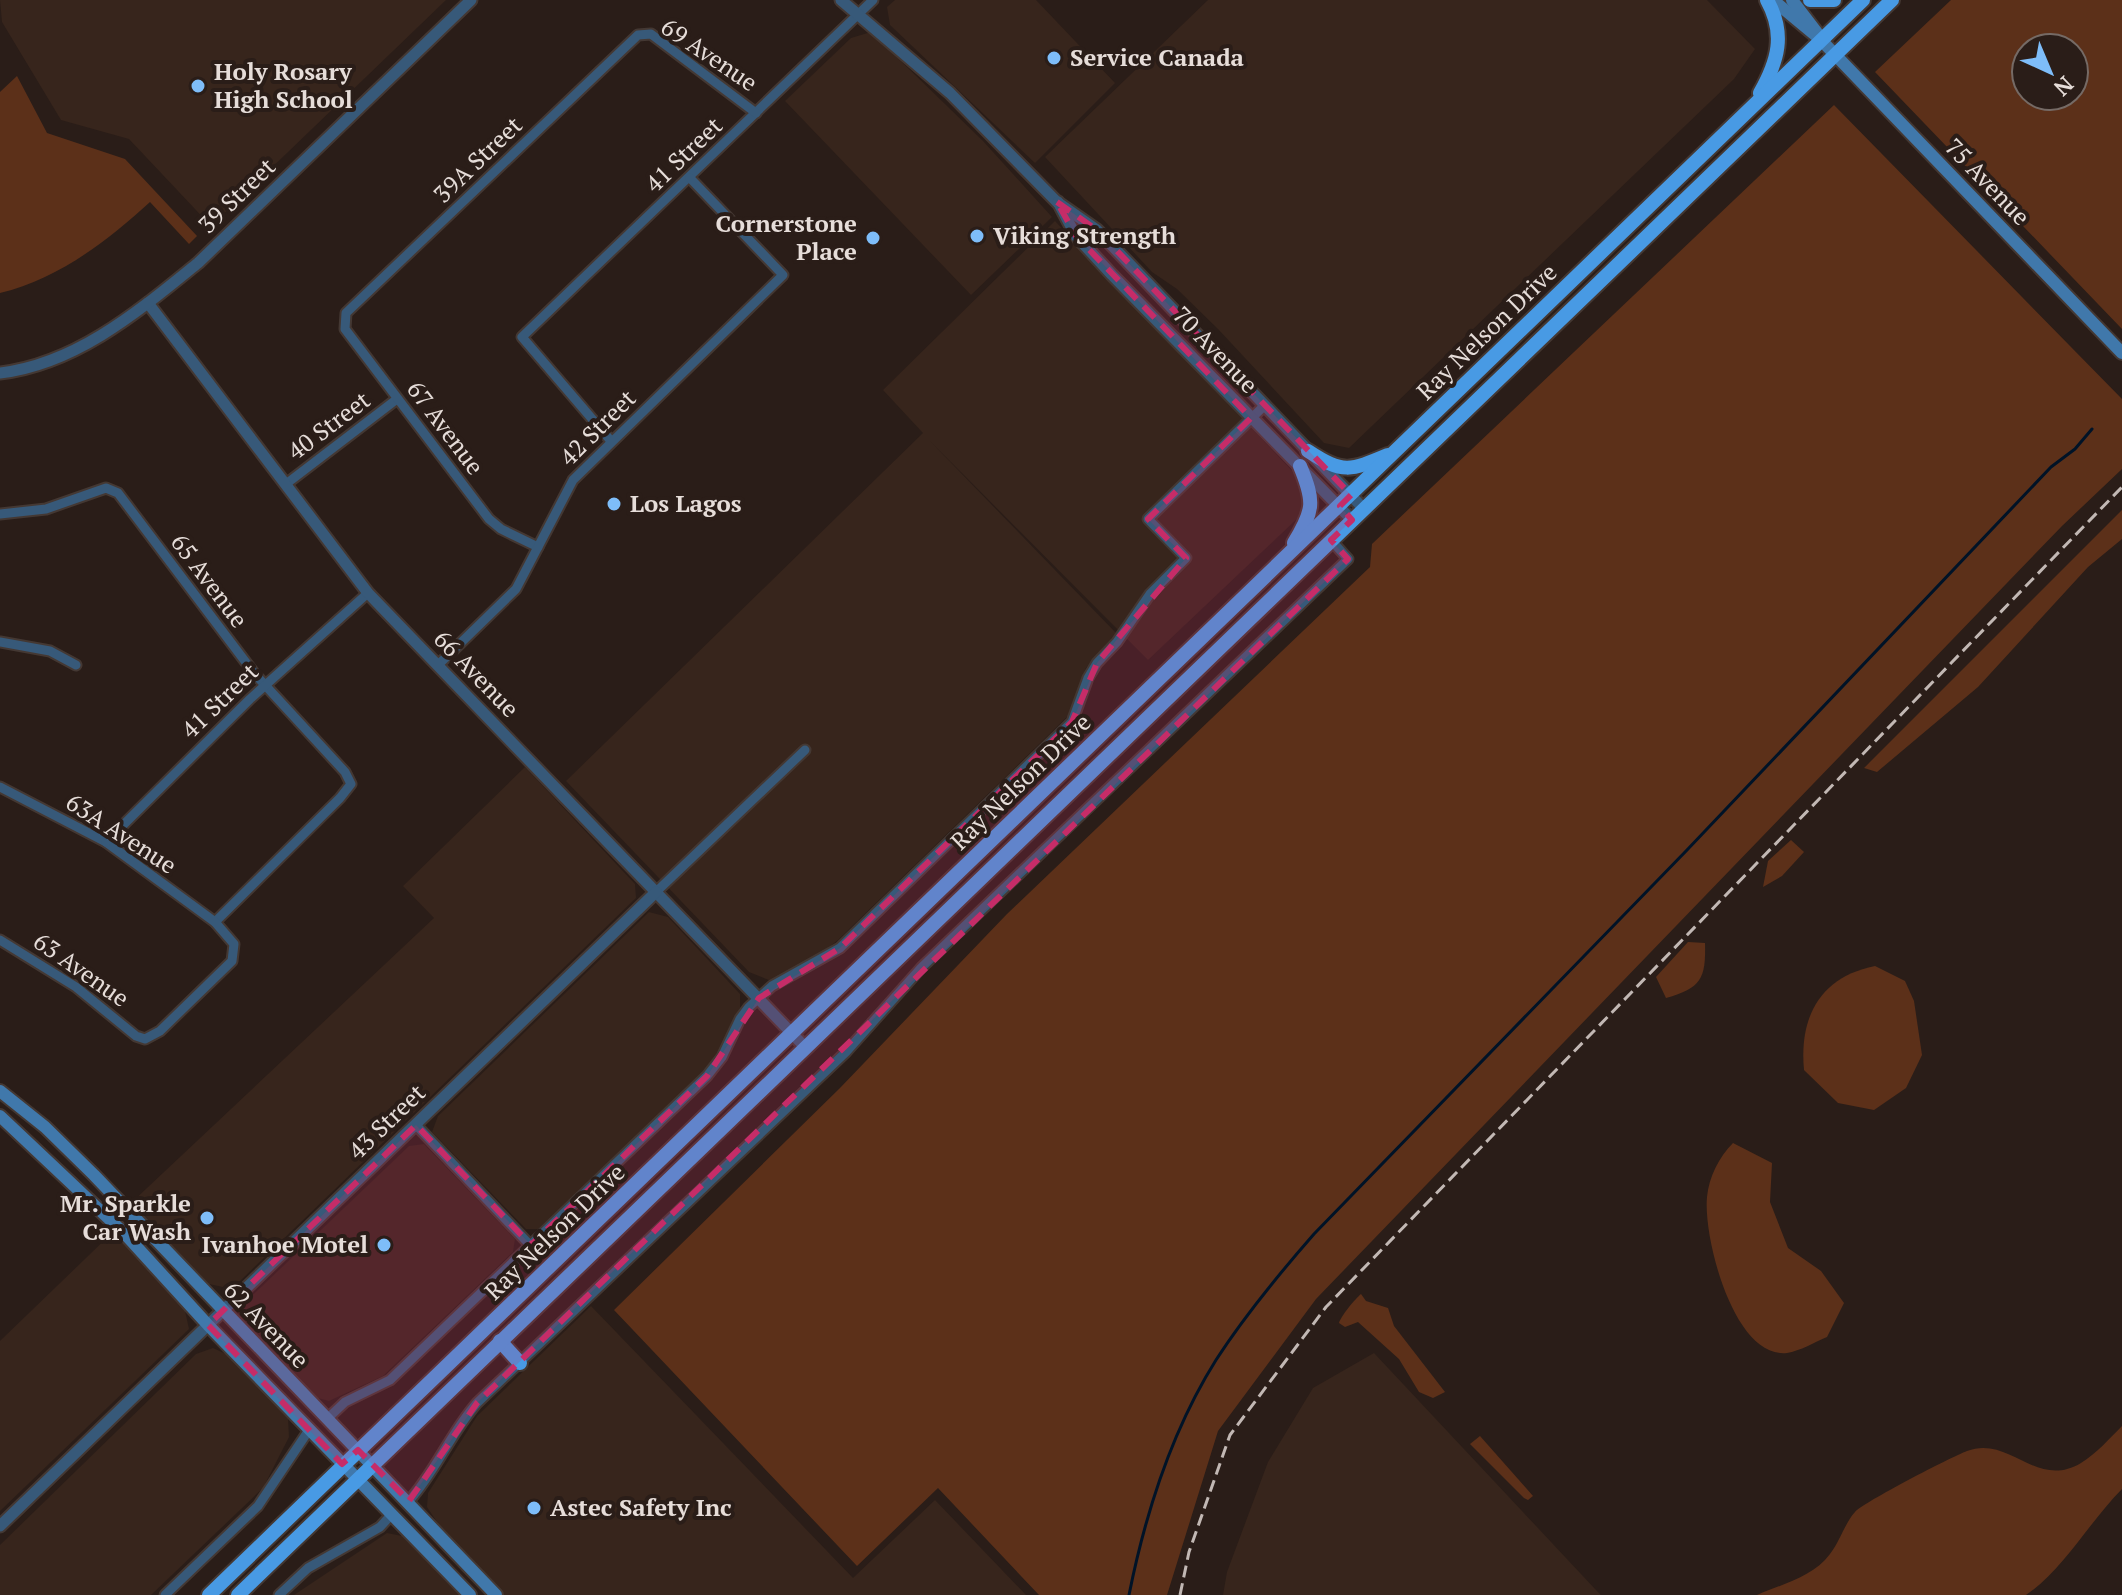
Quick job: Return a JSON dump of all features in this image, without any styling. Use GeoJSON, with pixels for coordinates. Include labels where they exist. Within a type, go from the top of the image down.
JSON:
{"type":"FeatureCollection","features":[{"type":"Feature","properties":{"kind":"highway"},"geometry":{"type":"LineString","coordinates":[[1753,107],[1773,71],[1780,45],[1778,24],[1767,0]]}},
{"type":"Feature","properties":{"kind":"highway"},"geometry":{"type":"LineString","coordinates":[[1810,0],[1834,0]]}},
{"type":"Feature","properties":{"kind":"highway","name":"Ray Nelson Drive"},"geometry":{"type":"LineString","coordinates":[[209,1595],[1863,0]]}},
{"type":"Feature","properties":{"kind":"highway","name":"Ray Nelson Drive"},"geometry":{"type":"LineString","coordinates":[[238,1595],[1892,0]]}},
{"type":"Feature","properties":{"kind":"highway"},"geometry":{"type":"LineString","coordinates":[[1308,451],[1332,467],[1345,470],[1395,452]]}},
{"type":"Feature","properties":{"kind":"highway"},"geometry":{"type":"LineString","coordinates":[[1283,561],[1311,509],[1312,496],[1300,466]]}},
{"type":"Feature","properties":{"kind":"highway"},"geometry":{"type":"LineString","coordinates":[[500,1341],[520,1363]]}},
{"type":"Feature","properties":{"kind":"main road","name":"75 Avenue"},"geometry":{"type":"LineString","coordinates":[[1773,0],[1821,40]]}},
{"type":"Feature","properties":{"kind":"main road","name":"75 Avenue"},"geometry":{"type":"LineString","coordinates":[[1792,0],[1835,55],[2122,353]]}},
{"type":"Feature","properties":{"kind":"main road","name":"62 Avenue"},"geometry":{"type":"LineString","coordinates":[[0,1091],[70,1151],[496,1595]]}},
{"type":"Feature","properties":{"kind":"main road","name":"62 Avenue"},"geometry":{"type":"LineString","coordinates":[[0,1116],[125,1234],[208,1325],[470,1595]]}},
{"type":"Feature","properties":{"kind":"street","name":"39 Street"},"geometry":{"type":"LineString","coordinates":[[0,373],[52,361],[84,346],[148,303],[198,263],[471,0]]}},
{"type":"Feature","properties":{"kind":"street","name":"70 Avenue"},"geometry":{"type":"LineString","coordinates":[[841,0],[950,93],[1057,202],[1097,230],[1364,509]]}},
{"type":"Feature","properties":{"kind":"street","name":"41 Street"},"geometry":{"type":"LineString","coordinates":[[611,441],[522,337],[873,0]]}},
{"type":"Feature","properties":{"kind":"street","name":"69 Avenue"},"geometry":{"type":"LineString","coordinates":[[638,35],[651,34],[756,113]]}},
{"type":"Feature","properties":{"kind":"street","name":"39A Street"},"geometry":{"type":"LineString","coordinates":[[346,313],[638,35]]}},
{"type":"Feature","properties":{"kind":"street","name":"42 Street"},"geometry":{"type":"LineString","coordinates":[[438,665],[516,589],[573,480],[783,275],[690,178]]}},
{"type":"Feature","properties":{"kind":"street","name":"70 Avenue"},"geometry":{"type":"LineString","coordinates":[[1057,202],[1076,236],[1352,520]]}},
{"type":"Feature","properties":{"kind":"street","name":"66 Avenue"},"geometry":{"type":"LineString","coordinates":[[148,303],[368,593],[805,1047]]}},
{"type":"Feature","properties":{"kind":"street","name":"67 Avenue"},"geometry":{"type":"LineString","coordinates":[[346,313],[345,329],[489,519],[501,529],[538,547]]}},
{"type":"Feature","properties":{"kind":"street","name":"40 Street"},"geometry":{"type":"LineString","coordinates":[[286,484],[397,399]]}},
{"type":"Feature","properties":{"kind":"street"},"geometry":{"type":"LineString","coordinates":[[327,1419],[345,1402],[390,1380],[715,1068],[730,1045],[740,1019],[759,998],[772,986],[840,948],[1072,722],[1088,678],[1097,663],[1117,642],[1150,594],[1186,558],[1148,519],[1264,406]]}},
{"type":"Feature","properties":{"kind":"street","name":"65 Avenue"},"geometry":{"type":"LineString","coordinates":[[0,514],[46,509],[106,488],[118,493],[264,686],[345,772],[351,784],[340,798],[215,922]]}},
{"type":"Feature","properties":{"kind":"street"},"geometry":{"type":"LineString","coordinates":[[409,1501],[423,1486],[459,1424],[846,1052],[931,958],[1348,559],[1331,540]]}},
{"type":"Feature","properties":{"kind":"street","name":"41 Street"},"geometry":{"type":"LineString","coordinates":[[106,842],[264,686],[368,593]]}},
{"type":"Feature","properties":{"kind":"street"},"geometry":{"type":"LineString","coordinates":[[0,642],[50,651],[76,665]]}},
{"type":"Feature","properties":{"kind":"street","name":"43 Street"},"geometry":{"type":"LineString","coordinates":[[0,1526],[805,750]]}},
{"type":"Feature","properties":{"kind":"street","name":"63A Avenue"},"geometry":{"type":"LineString","coordinates":[[0,787],[106,842],[215,922]]}},
{"type":"Feature","properties":{"kind":"street","name":"63 Avenue"},"geometry":{"type":"LineString","coordinates":[[0,940],[76,987],[136,1036],[145,1039],[160,1031],[232,961],[234,944],[215,922]]}},
{"type":"Feature","properties":{"kind":"street"},"geometry":{"type":"LineString","coordinates":[[416,1125],[530,1245]]}},
{"type":"Feature","properties":{"kind":"street"},"geometry":{"type":"LineString","coordinates":[[165,1595],[258,1506],[309,1430]]}},
{"type":"Feature","properties":{"kind":"street"},"geometry":{"type":"LineString","coordinates":[[279,1595],[308,1568],[380,1527],[391,1515]]}},
{"type":"Feature","properties":{"kind":"highlighted area"},"geometry":{"type":"Polygon","coordinates":[[[1057,202],[1097,230],[1351,495],[1340,506],[1352,520],[1331,540],[1348,559],[477,1403],[409,1501],[358,1450],[342,1464],[208,1325],[416,1125],[531,1245],[707,1076],[759,998],[840,948],[1072,722],[1097,663],[1186,558],[1148,519],[1251,418],[1076,236],[1057,202]]]}},
{"type":"Feature","properties":{"kind":"shaded area","name":"Holy Rosary High School"},"geometry":{"type":"Polygon","coordinates":[[[0,0],[446,0],[211,226],[129,139],[61,120],[2,22],[0,0]]]}},
{"type":"Feature","properties":{"kind":"shaded area"},"geometry":{"type":"Polygon","coordinates":[[[895,0],[1036,0],[1115,83],[1035,163],[890,25],[887,7],[895,0]]]}},
{"type":"Feature","properties":{"kind":"shaded area"},"geometry":{"type":"Polygon","coordinates":[[[1208,0],[1707,0],[1755,49],[1734,79],[1349,448],[1324,443],[1218,329],[1177,289],[1152,272],[1045,157],[1208,0]]]}},
{"type":"Feature","properties":{"kind":"shaded area"},"geometry":{"type":"Polygon","coordinates":[[[1951,0],[2122,0],[2122,329],[1875,72],[1951,0]]]}},
{"type":"Feature","properties":{"kind":"shaded area"},"geometry":{"type":"Polygon","coordinates":[[[871,32],[983,141],[1052,217],[971,295],[785,101],[851,38],[871,32]]]}},
{"type":"Feature","properties":{"kind":"shaded area"},"geometry":{"type":"Polygon","coordinates":[[[17,76],[47,133],[125,159],[197,236],[189,244],[150,202],[116,231],[61,269],[0,293],[0,92],[17,76]]]}},
{"type":"Feature","properties":{"kind":"shaded area"},"geometry":{"type":"Polygon","coordinates":[[[1834,105],[2122,399],[2122,469],[2062,526],[1316,1299],[1218,1431],[1167,1595],[1039,1595],[938,1488],[857,1566],[614,1310],[840,1088],[1007,914],[1370,567],[1372,544],[1834,105]]]}},
{"type":"Feature","properties":{"kind":"shaded area"},"geometry":{"type":"Polygon","coordinates":[[[1055,221],[1300,479],[1305,496],[1301,515],[1148,660],[928,439],[1116,633],[1086,668],[1068,716],[838,940],[808,964],[776,983],[749,972],[566,781],[923,433],[883,390],[1055,221]]]}},
{"type":"Feature","properties":{"kind":"shaded area"},"geometry":{"type":"Polygon","coordinates":[[[2122,510],[2122,539],[2088,567],[1978,687],[1877,772],[1864,768],[2122,510]]]}},
{"type":"Feature","properties":{"kind":"shaded area"},"geometry":{"type":"Polygon","coordinates":[[[525,767],[635,884],[636,898],[240,1281],[223,1287],[209,1284],[130,1204],[434,918],[403,886],[525,767]]]}},
{"type":"Feature","properties":{"kind":"shaded area"},"geometry":{"type":"Polygon","coordinates":[[[1791,840],[1804,852],[1782,876],[1763,887],[1768,861],[1791,840]]]}},
{"type":"Feature","properties":{"kind":"shaded area"},"geometry":{"type":"Polygon","coordinates":[[[649,912],[668,917],[740,994],[740,1008],[715,1063],[538,1229],[526,1229],[432,1132],[438,1116],[649,912]]]}},
{"type":"Feature","properties":{"kind":"shaded area"},"geometry":{"type":"Polygon","coordinates":[[[1688,942],[1705,943],[1702,974],[1694,986],[1666,998],[1656,977],[1688,942]]]}},
{"type":"Feature","properties":{"kind":"shaded area"},"geometry":{"type":"Polygon","coordinates":[[[1875,966],[1905,981],[1914,1001],[1922,1055],[1906,1088],[1874,1110],[1838,1103],[1804,1070],[1803,1051],[1810,1017],[1827,990],[1856,971],[1875,966]]]}},
{"type":"Feature","properties":{"kind":"shaded area"},"geometry":{"type":"Polygon","coordinates":[[[1733,1143],[1772,1163],[1770,1202],[1788,1248],[1821,1271],[1844,1303],[1827,1337],[1792,1352],[1768,1350],[1752,1337],[1737,1317],[1717,1266],[1710,1240],[1707,1197],[1716,1168],[1733,1143]]]}},
{"type":"Feature","properties":{"kind":"shaded area"},"geometry":{"type":"Polygon","coordinates":[[[424,1144],[515,1239],[513,1252],[383,1376],[329,1401],[314,1397],[238,1321],[238,1309],[409,1146],[424,1144]]]}},
{"type":"Feature","properties":{"kind":"shaded area"},"geometry":{"type":"Polygon","coordinates":[[[114,1231],[184,1306],[189,1329],[0,1511],[0,1341],[114,1231]]]}},
{"type":"Feature","properties":{"kind":"shaded area"},"geometry":{"type":"Polygon","coordinates":[[[1361,1294],[1366,1301],[1388,1308],[1394,1326],[1445,1392],[1433,1398],[1419,1392],[1399,1359],[1358,1322],[1345,1327],[1339,1323],[1361,1294]]]}},
{"type":"Feature","properties":{"kind":"shaded area"},"geometry":{"type":"Polygon","coordinates":[[[591,1306],[853,1578],[935,1500],[1026,1595],[503,1595],[441,1528],[427,1507],[428,1493],[477,1416],[591,1306]]]}},
{"type":"Feature","properties":{"kind":"shaded area"},"geometry":{"type":"Polygon","coordinates":[[[213,1348],[226,1354],[288,1418],[289,1437],[263,1488],[151,1595],[0,1595],[0,1545],[196,1354],[213,1348]]]}},
{"type":"Feature","properties":{"kind":"shaded area"},"geometry":{"type":"Polygon","coordinates":[[[1374,1353],[1601,1595],[1223,1595],[1227,1572],[1268,1462],[1313,1388],[1374,1353]]]}},
{"type":"Feature","properties":{"kind":"shaded area"},"geometry":{"type":"Polygon","coordinates":[[[2122,1426],[2122,1489],[2064,1559],[2026,1595],[1757,1595],[1815,1569],[1834,1549],[1851,1516],[1862,1507],[1958,1455],[1982,1448],[1997,1450],[2036,1467],[2065,1470],[2087,1459],[2122,1426]]]}},
{"type":"Feature","properties":{"kind":"shaded area"},"geometry":{"type":"Polygon","coordinates":[[[1480,1436],[1533,1496],[1528,1500],[1524,1498],[1470,1444],[1480,1436]]]}},
{"type":"Feature","properties":{"kind":"shaded area"},"geometry":{"type":"Polygon","coordinates":[[[387,1533],[402,1536],[459,1595],[294,1595],[387,1533]]]}},
{"type":"Feature","properties":{"kind":"waterway"},"geometry":{"type":"LineString","coordinates":[[1129,1595],[1152,1504],[1186,1415],[1216,1360],[1275,1280],[1314,1234],[1687,850],[2051,467],[2075,449],[2092,429]]}},
{"type":"Feature","properties":{"kind":"railway"},"geometry":{"type":"LineString","coordinates":[[1180,1595],[1189,1552],[1230,1435],[1326,1307],[2122,487]]}},
{"type":"Feature","properties":{"kind":"place","name":"Service Canada"},"geometry":{"type":"Point","coordinates":[1054,58]}},
{"type":"Feature","properties":{"kind":"place","name":"Holy Rosary High School"},"geometry":{"type":"Point","coordinates":[198,86]}},
{"type":"Feature","properties":{"kind":"place","name":"Viking Strength"},"geometry":{"type":"Point","coordinates":[977,236]}},
{"type":"Feature","properties":{"kind":"place","name":"Cornerstone Place"},"geometry":{"type":"Point","coordinates":[873,238]}},
{"type":"Feature","properties":{"kind":"place","name":"Los Lagos"},"geometry":{"type":"Point","coordinates":[614,504]}},
{"type":"Feature","properties":{"kind":"place","name":"Mr. Sparkle Car Wash"},"geometry":{"type":"Point","coordinates":[207,1218]}},
{"type":"Feature","properties":{"kind":"place","name":"Ivanhoe Motel"},"geometry":{"type":"Point","coordinates":[384,1245]}},
{"type":"Feature","properties":{"kind":"place","name":"Astec Safety Inc"},"geometry":{"type":"Point","coordinates":[534,1508]}}]}
